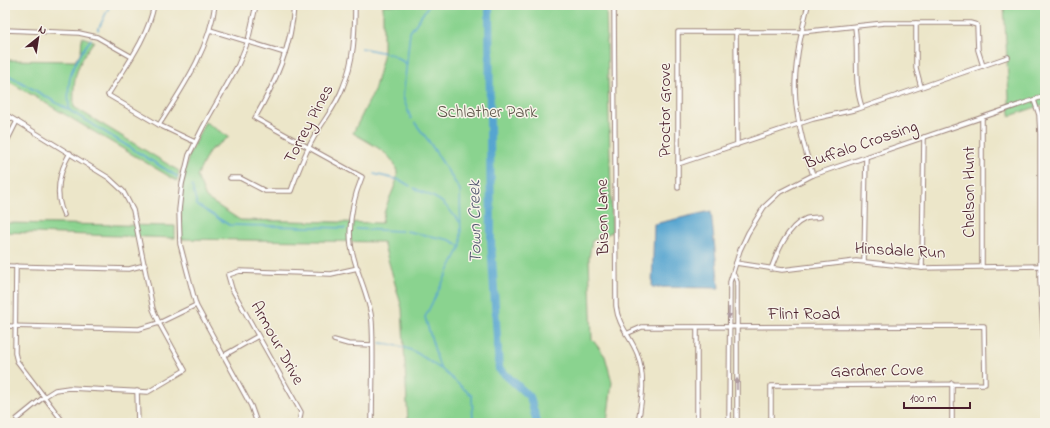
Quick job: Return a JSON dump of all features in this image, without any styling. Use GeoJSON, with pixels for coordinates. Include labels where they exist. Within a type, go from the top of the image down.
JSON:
{"type":"FeatureCollection","features":[{"type":"Feature","properties":{"kind":"street"},"geometry":{"type":"LineString","coordinates":[[154,5],[147,29],[132,57],[108,95],[159,125],[195,142]]}},
{"type":"Feature","properties":{"kind":"street"},"geometry":{"type":"LineString","coordinates":[[159,125],[198,62],[210,30],[215,5]]}},
{"type":"Feature","properties":{"kind":"street"},"geometry":{"type":"LineString","coordinates":[[256,5],[248,41],[238,65],[189,155],[182,184],[180,239],[196,305],[251,406],[257,423]]}},
{"type":"Feature","properties":{"kind":"street"},"geometry":{"type":"LineString","coordinates":[[294,5],[293,18],[285,52],[268,95],[255,118],[362,177],[354,197],[350,220],[351,246],[369,303],[372,322],[372,423]]}},
{"type":"Feature","properties":{"kind":"street","name":"Torrey Pines"},"geometry":{"type":"LineString","coordinates":[[230,178],[240,178],[265,191],[291,191],[308,148],[332,110],[348,75],[354,43],[355,5]]}},
{"type":"Feature","properties":{"kind":"street","name":"Bison Lane"},"geometry":{"type":"LineString","coordinates":[[614,5],[616,306],[619,319],[636,353],[642,374],[643,390],[638,423]]}},
{"type":"Feature","properties":{"kind":"street"},"geometry":{"type":"LineString","coordinates":[[808,5],[801,32],[795,69],[794,97],[798,124],[813,175]]}},
{"type":"Feature","properties":{"kind":"street"},"geometry":{"type":"LineString","coordinates":[[737,145],[736,32],[801,32],[884,23],[970,23],[977,25],[978,50],[983,66]]}},
{"type":"Feature","properties":{"kind":"street"},"geometry":{"type":"LineString","coordinates":[[916,23],[916,68],[921,87]]}},
{"type":"Feature","properties":{"kind":"street"},"geometry":{"type":"LineString","coordinates":[[855,26],[858,44],[857,87],[862,107]]}},
{"type":"Feature","properties":{"kind":"street"},"geometry":{"type":"LineString","coordinates":[[5,30],[79,33],[97,37],[132,57]]}},
{"type":"Feature","properties":{"kind":"street"},"geometry":{"type":"LineString","coordinates":[[210,30],[285,52]]}},
{"type":"Feature","properties":{"kind":"street","name":"Proctor Grove"},"geometry":{"type":"LineString","coordinates":[[678,188],[678,32],[736,32]]}},
{"type":"Feature","properties":{"kind":"street"},"geometry":{"type":"LineString","coordinates":[[678,164],[798,124],[862,107],[1008,57]]}},
{"type":"Feature","properties":{"kind":"street","name":"Buffalo Crossing"},"geometry":{"type":"LineString","coordinates":[[730,423],[730,282],[734,275],[740,250],[748,232],[764,207],[780,192],[813,175],[1045,96]]}},
{"type":"Feature","properties":{"kind":"street"},"geometry":{"type":"LineString","coordinates":[[1034,100],[1039,115],[1040,134],[1040,266],[1042,343],[1045,361]]}},
{"type":"Feature","properties":{"kind":"street"},"geometry":{"type":"LineString","coordinates":[[5,114],[109,178],[123,191],[133,210],[154,309],[159,323],[185,370],[148,392],[69,388],[55,390],[17,419]]}},
{"type":"Feature","properties":{"kind":"street","name":"Chelson Hunt"},"geometry":{"type":"LineString","coordinates":[[982,118],[982,266]]}},
{"type":"Feature","properties":{"kind":"street"},"geometry":{"type":"LineString","coordinates":[[5,145],[17,121]]}},
{"type":"Feature","properties":{"kind":"street"},"geometry":{"type":"LineString","coordinates":[[1040,134],[1045,134]]}},
{"type":"Feature","properties":{"kind":"street"},"geometry":{"type":"LineString","coordinates":[[922,268],[924,138]]}},
{"type":"Feature","properties":{"kind":"street"},"geometry":{"type":"LineString","coordinates":[[64,215],[59,205],[60,178],[63,166],[70,154]]}},
{"type":"Feature","properties":{"kind":"street"},"geometry":{"type":"LineString","coordinates":[[864,261],[866,157]]}},
{"type":"Feature","properties":{"kind":"street"},"geometry":{"type":"LineString","coordinates":[[770,268],[783,242],[793,229],[804,219],[820,217]]}},
{"type":"Feature","properties":{"kind":"street","name":"Hinsdale Run"},"geometry":{"type":"LineString","coordinates":[[736,263],[770,268],[797,269],[847,261],[864,261],[922,268],[1040,266]]}},
{"type":"Feature","properties":{"kind":"street"},"geometry":{"type":"LineString","coordinates":[[5,266],[129,269],[145,265]]}},
{"type":"Feature","properties":{"kind":"street"},"geometry":{"type":"LineString","coordinates":[[16,266],[15,326],[17,361],[64,423]]}},
{"type":"Feature","properties":{"kind":"street","name":"Armour Drive"},"geometry":{"type":"LineString","coordinates":[[298,423],[301,412],[232,290],[228,276],[240,271],[331,274],[358,268]]}},
{"type":"Feature","properties":{"kind":"street","name":"Buffalo Crossing"},"geometry":{"type":"LineString","coordinates":[[734,275],[737,282],[737,423]]}},
{"type":"Feature","properties":{"kind":"street"},"geometry":{"type":"LineString","coordinates":[[5,326],[139,329],[159,323],[196,305]]}},
{"type":"Feature","properties":{"kind":"street","name":"Flint Road"},"geometry":{"type":"LineString","coordinates":[[626,334],[642,327],[984,326],[984,384]]}},
{"type":"Feature","properties":{"kind":"street"},"geometry":{"type":"LineString","coordinates":[[697,328],[697,423]]}},
{"type":"Feature","properties":{"kind":"street"},"geometry":{"type":"LineString","coordinates":[[223,356],[258,336]]}},
{"type":"Feature","properties":{"kind":"street"},"geometry":{"type":"LineString","coordinates":[[334,340],[348,344],[372,345]]}},
{"type":"Feature","properties":{"kind":"street"},"geometry":{"type":"LineString","coordinates":[[952,383],[952,423]]}},
{"type":"Feature","properties":{"kind":"street","name":"Gardner Cove"},"geometry":{"type":"LineString","coordinates":[[771,423],[771,386],[952,383],[984,384]]}},
{"type":"Feature","properties":{"kind":"street"},"geometry":{"type":"LineString","coordinates":[[137,391],[138,423]]}},
{"type":"Feature","properties":{"kind":"green space","name":"Schlather Park"},"geometry":{"type":"Polygon","coordinates":[[[383,5],[606,5],[612,232],[592,241],[589,258],[592,339],[605,356],[612,382],[607,423],[408,423],[402,308],[383,242],[180,239],[182,184],[189,155],[205,122],[229,137],[209,151],[197,176],[206,198],[240,220],[382,223],[395,185],[397,176],[396,167],[385,153],[353,133],[374,91],[383,57],[383,5]]]}},
{"type":"Feature","properties":{"kind":"green space"},"geometry":{"type":"Polygon","coordinates":[[[1004,5],[1045,5],[1045,104],[1010,116],[1004,5]]]}},
{"type":"Feature","properties":{"kind":"green space"},"geometry":{"type":"Polygon","coordinates":[[[82,37],[94,41],[79,65],[74,87],[74,107],[179,171],[177,181],[5,79],[5,60],[75,61],[81,52],[82,37]]]}},
{"type":"Feature","properties":{"kind":"green space"},"geometry":{"type":"Polygon","coordinates":[[[5,223],[175,226],[175,238],[5,232],[5,223]]]}},
{"type":"Feature","properties":{"kind":"water"},"geometry":{"type":"Polygon","coordinates":[[[711,211],[719,288],[652,287],[654,224],[711,211]]]}},
{"type":"Feature","properties":{"kind":"waterway"},"geometry":{"type":"LineString","coordinates":[[98,30],[110,5]]}},
{"type":"Feature","properties":{"kind":"waterway"},"geometry":{"type":"LineString","coordinates":[[411,119],[403,97],[410,32],[429,5]]}},
{"type":"Feature","properties":{"kind":"waterway","name":"Town Creek"},"geometry":{"type":"LineString","coordinates":[[489,5],[491,242],[499,369],[530,397],[537,423]]}},
{"type":"Feature","properties":{"kind":"waterway"},"geometry":{"type":"LineString","coordinates":[[69,109],[68,88],[72,71],[79,56],[91,39]]}},
{"type":"Feature","properties":{"kind":"waterway"},"geometry":{"type":"LineString","coordinates":[[361,48],[391,54],[407,64]]}},
{"type":"Feature","properties":{"kind":"waterway"},"geometry":{"type":"LineString","coordinates":[[5,73],[69,110],[178,177]]}},
{"type":"Feature","properties":{"kind":"waterway"},"geometry":{"type":"LineString","coordinates":[[415,123],[428,140],[460,190],[461,246],[425,317],[440,368],[472,396],[473,423]]}},
{"type":"Feature","properties":{"kind":"waterway"},"geometry":{"type":"LineString","coordinates":[[374,174],[400,180],[410,186]]}},
{"type":"Feature","properties":{"kind":"waterway"},"geometry":{"type":"LineString","coordinates":[[192,186],[197,205],[229,225],[345,228]]}},
{"type":"Feature","properties":{"kind":"waterway"},"geometry":{"type":"LineString","coordinates":[[414,188],[442,202],[460,222]]}},
{"type":"Feature","properties":{"kind":"waterway"},"geometry":{"type":"LineString","coordinates":[[356,229],[402,231]]}},
{"type":"Feature","properties":{"kind":"waterway"},"geometry":{"type":"LineString","coordinates":[[406,231],[450,240],[460,246]]}},
{"type":"Feature","properties":{"kind":"waterway"},"geometry":{"type":"LineString","coordinates":[[380,343],[411,350],[439,368]]}}]}
